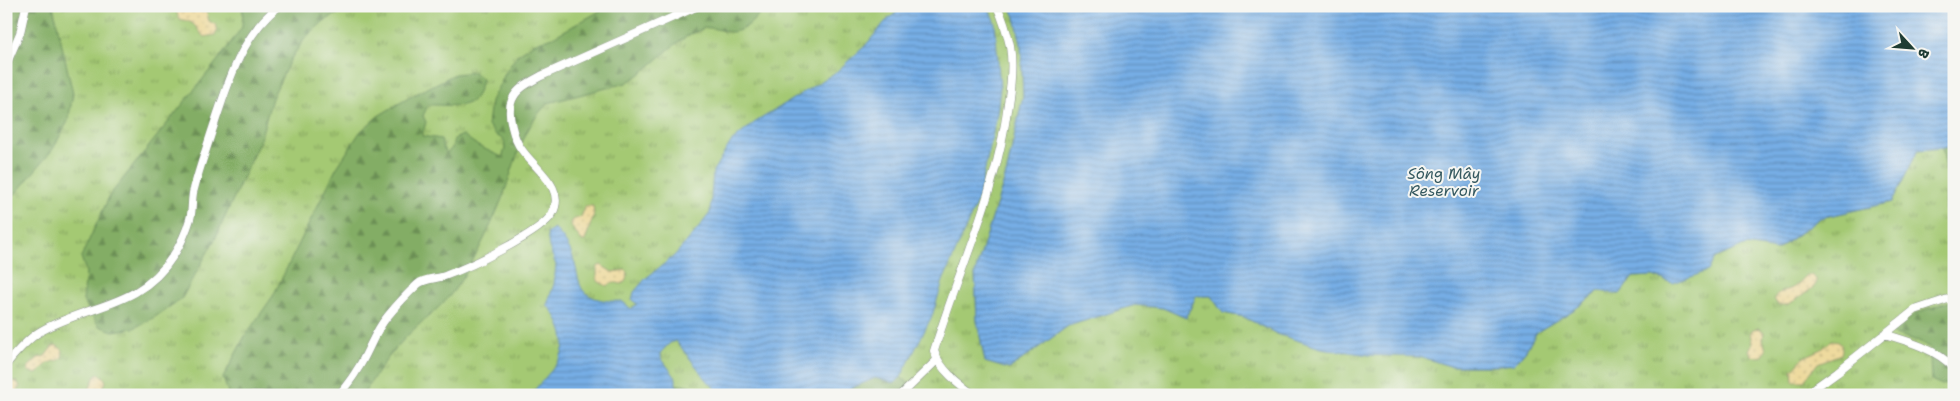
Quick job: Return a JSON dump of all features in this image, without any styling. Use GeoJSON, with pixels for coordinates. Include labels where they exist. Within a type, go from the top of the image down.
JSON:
{"type":"FeatureCollection","features":[{"type":"Feature","properties":{"kind":"lane"},"geometry":{"type":"LineString","coordinates":[[6,65],[20,32],[26,6]]}},
{"type":"Feature","properties":{"kind":"lane"},"geometry":{"type":"LineString","coordinates":[[6,365],[39,331],[79,313],[131,296],[154,279],[173,256],[190,218],[194,190],[230,77],[244,48],[268,15],[279,6]]}},
{"type":"Feature","properties":{"kind":"lane"},"geometry":{"type":"LineString","coordinates":[[339,395],[357,371],[386,318],[420,282],[445,276],[474,265],[528,234],[543,224],[552,214],[556,199],[549,180],[523,151],[516,140],[510,119],[511,100],[524,85],[698,6]]}},
{"type":"Feature","properties":{"kind":"lane"},"geometry":{"type":"LineString","coordinates":[[974,395],[948,374],[936,360],[934,351],[980,220],[1005,132],[1011,82],[1010,48],[1004,23],[997,6]]}},
{"type":"Feature","properties":{"kind":"lane"},"geometry":{"type":"LineString","coordinates":[[1805,395],[1915,310],[1954,297]]}},
{"type":"Feature","properties":{"kind":"lane"},"geometry":{"type":"LineString","coordinates":[[1884,334],[1912,342],[1954,368]]}},
{"type":"Feature","properties":{"kind":"lane"},"geometry":{"type":"LineString","coordinates":[[901,395],[936,360]]}},
{"type":"Feature","properties":{"kind":"green space"},"geometry":{"type":"Polygon","coordinates":[[[6,6],[1010,6],[1015,17],[1021,44],[1023,96],[1007,171],[975,273],[977,321],[985,362],[1009,369],[1068,326],[1135,305],[1163,308],[1186,318],[1196,296],[1211,296],[1223,313],[1244,317],[1277,334],[1369,355],[1421,357],[1450,366],[1514,364],[1526,350],[1537,332],[1575,309],[1599,291],[1620,294],[1633,277],[1653,276],[1673,283],[1715,258],[1746,245],[1777,250],[1820,218],[1892,202],[1918,150],[1954,147],[1954,395],[6,395],[6,6]]]}},
{"type":"Feature","properties":{"kind":"green space"},"geometry":{"type":"Polygon","coordinates":[[[6,6],[53,6],[73,94],[68,121],[53,149],[17,192],[6,202],[6,6]]]}},
{"type":"Feature","properties":{"kind":"green space"},"geometry":{"type":"Polygon","coordinates":[[[237,6],[359,6],[324,21],[306,37],[290,60],[272,98],[260,140],[215,239],[182,298],[155,317],[134,328],[113,331],[99,326],[83,301],[86,272],[81,257],[110,195],[222,55],[242,27],[243,10],[237,6]]]}},
{"type":"Feature","properties":{"kind":"green space"},"geometry":{"type":"Polygon","coordinates":[[[609,6],[765,6],[753,21],[743,29],[731,32],[708,28],[691,34],[671,47],[645,70],[626,83],[548,103],[531,125],[519,149],[491,224],[462,279],[445,301],[396,348],[363,395],[229,395],[223,378],[245,336],[273,296],[336,169],[360,132],[378,116],[410,97],[455,74],[474,72],[482,79],[475,98],[463,105],[428,105],[423,116],[426,122],[422,136],[441,139],[443,148],[447,153],[452,148],[454,139],[463,135],[478,146],[502,157],[505,149],[504,140],[496,135],[488,125],[491,101],[517,55],[533,44],[553,37],[609,6]]]}},
{"type":"Feature","properties":{"kind":"green space"},"geometry":{"type":"Polygon","coordinates":[[[1954,147],[1954,227],[1945,209],[1948,180],[1942,148],[1954,147]]]}},
{"type":"Feature","properties":{"kind":"green space"},"geometry":{"type":"Polygon","coordinates":[[[1954,300],[1954,382],[1942,385],[1931,380],[1931,348],[1912,339],[1891,333],[1916,313],[1954,300]]]}},
{"type":"Feature","properties":{"kind":"green space"},"geometry":{"type":"Polygon","coordinates":[[[901,377],[916,391],[916,395],[825,395],[845,391],[875,378],[895,383],[901,377]]]}},
{"type":"Feature","properties":{"kind":"green space"},"geometry":{"type":"Polygon","coordinates":[[[676,385],[691,386],[697,395],[683,395],[676,385]]]}},
{"type":"Feature","properties":{"kind":"sand"},"geometry":{"type":"Polygon","coordinates":[[[176,6],[193,6],[204,9],[209,21],[216,25],[218,30],[215,35],[204,37],[193,24],[181,20],[176,6]]]}},
{"type":"Feature","properties":{"kind":"sand"},"geometry":{"type":"Polygon","coordinates":[[[585,206],[593,206],[594,214],[585,241],[582,241],[571,222],[581,217],[585,206]]]}},
{"type":"Feature","properties":{"kind":"sand"},"geometry":{"type":"Polygon","coordinates":[[[601,265],[612,272],[626,270],[628,275],[625,282],[621,284],[614,282],[607,286],[599,282],[597,279],[597,267],[601,265]]]}},
{"type":"Feature","properties":{"kind":"sand"},"geometry":{"type":"Polygon","coordinates":[[[1807,275],[1815,278],[1817,282],[1814,287],[1787,305],[1778,305],[1774,299],[1776,296],[1780,292],[1794,287],[1807,275]]]}},
{"type":"Feature","properties":{"kind":"sand"},"geometry":{"type":"Polygon","coordinates":[[[1759,328],[1764,332],[1763,339],[1766,350],[1763,356],[1755,357],[1751,355],[1749,350],[1752,344],[1750,333],[1753,329],[1759,328]]]}},
{"type":"Feature","properties":{"kind":"sand"},"geometry":{"type":"Polygon","coordinates":[[[1832,340],[1839,341],[1842,349],[1841,354],[1818,363],[1804,381],[1793,381],[1792,370],[1804,357],[1822,349],[1832,340]]]}},
{"type":"Feature","properties":{"kind":"sand"},"geometry":{"type":"Polygon","coordinates":[[[56,345],[63,350],[61,359],[47,364],[36,374],[28,371],[27,368],[38,358],[45,356],[56,345]]]}},
{"type":"Feature","properties":{"kind":"sand"},"geometry":{"type":"Polygon","coordinates":[[[99,374],[104,377],[106,382],[99,395],[87,395],[95,376],[99,374]]]}},
{"type":"Feature","properties":{"kind":"sand"},"geometry":{"type":"Polygon","coordinates":[[[13,381],[17,382],[20,386],[16,395],[6,395],[13,381]]]}},
{"type":"Feature","properties":{"kind":"water"},"geometry":{"type":"Polygon","coordinates":[[[904,6],[988,6],[995,23],[1000,88],[997,114],[979,197],[943,281],[932,316],[901,377],[895,383],[875,378],[845,391],[825,395],[811,395],[800,390],[785,395],[721,395],[676,341],[670,343],[661,352],[661,358],[676,378],[676,385],[683,395],[531,395],[561,356],[564,338],[554,313],[547,305],[554,284],[556,265],[549,247],[547,233],[554,228],[565,242],[572,254],[580,285],[585,293],[600,300],[622,301],[631,309],[637,304],[632,300],[634,292],[646,278],[674,256],[710,213],[713,171],[731,142],[754,123],[836,72],[865,46],[885,22],[904,6]]]}},
{"type":"Feature","properties":{"kind":"water","name":"Sông Mây Reservoir"},"geometry":{"type":"Polygon","coordinates":[[[1010,6],[1954,6],[1954,147],[1918,150],[1892,202],[1820,218],[1776,250],[1746,245],[1715,258],[1708,271],[1673,283],[1653,276],[1633,277],[1620,294],[1599,291],[1575,309],[1537,332],[1526,350],[1514,364],[1450,366],[1421,357],[1369,355],[1321,348],[1277,334],[1244,317],[1223,313],[1211,296],[1196,296],[1186,318],[1163,308],[1135,305],[1068,326],[1009,369],[985,362],[977,321],[975,273],[1007,171],[1023,96],[1021,44],[1015,17],[1010,6]]]}}]}
